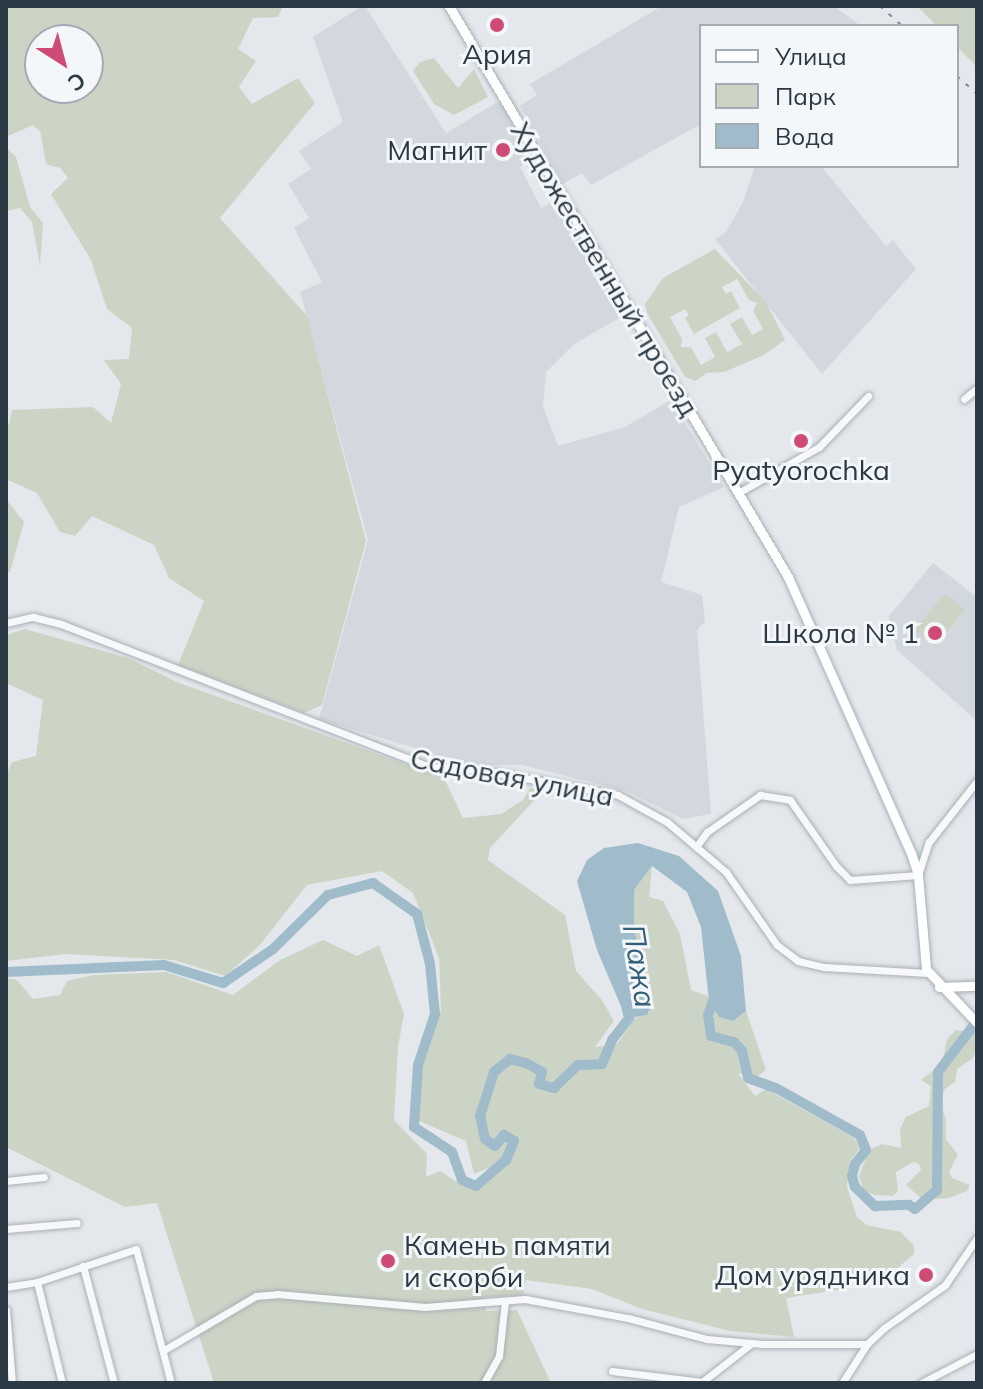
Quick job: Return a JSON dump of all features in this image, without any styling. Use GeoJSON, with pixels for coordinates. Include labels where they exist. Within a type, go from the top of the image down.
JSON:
{"type":"FeatureCollection","features":[{"type":"Feature","properties":{"kind":"main road","name":"Художественный проезд"},"geometry":{"type":"LineString","coordinates":[[449,6],[761,532],[802,607],[918,875],[923,952],[928,973]]}},
{"type":"Feature","properties":{"kind":"main road"},"geometry":{"type":"LineString","coordinates":[[928,973],[977,1023]]}},
{"type":"Feature","properties":{"kind":"main road"},"geometry":{"type":"LineString","coordinates":[[939,987],[972,987]]}},
{"type":"Feature","properties":{"kind":"main road"},"geometry":{"type":"LineString","coordinates":[[968,1016],[962,997],[972,987]]}},
{"type":"Feature","properties":{"kind":"street"},"geometry":{"type":"LineString","coordinates":[[964,399],[977,388]]}},
{"type":"Feature","properties":{"kind":"street"},"geometry":{"type":"LineString","coordinates":[[738,493],[819,447],[868,396]]}},
{"type":"Feature","properties":{"kind":"street","name":"Садовая улица"},"geometry":{"type":"LineString","coordinates":[[6,623],[33,617],[61,624],[429,767],[481,770],[618,795],[649,810],[726,872],[773,940],[798,961],[824,967],[928,973]]}},
{"type":"Feature","properties":{"kind":"street"},"geometry":{"type":"LineString","coordinates":[[696,847],[707,832],[760,795],[790,800],[836,866],[850,880],[918,875],[929,842],[977,781]]}},
{"type":"Feature","properties":{"kind":"street"},"geometry":{"type":"LineString","coordinates":[[6,1181],[44,1177]]}},
{"type":"Feature","properties":{"kind":"street"},"geometry":{"type":"LineString","coordinates":[[6,1229],[77,1223]]}},
{"type":"Feature","properties":{"kind":"street"},"geometry":{"type":"LineString","coordinates":[[842,1383],[867,1344],[884,1328],[945,1285],[977,1238]]}},
{"type":"Feature","properties":{"kind":"street"},"geometry":{"type":"LineString","coordinates":[[6,1287],[37,1282],[136,1249],[171,1383]]}},
{"type":"Feature","properties":{"kind":"street"},"geometry":{"type":"LineString","coordinates":[[83,1266],[114,1383]]}},
{"type":"Feature","properties":{"kind":"street"},"geometry":{"type":"LineString","coordinates":[[37,1282],[62,1383]]}},
{"type":"Feature","properties":{"kind":"street"},"geometry":{"type":"LineString","coordinates":[[164,1350],[256,1296],[321,1297],[425,1307],[525,1299],[628,1318],[707,1339],[752,1343],[867,1344]]}},
{"type":"Feature","properties":{"kind":"street"},"geometry":{"type":"LineString","coordinates":[[484,1383],[499,1356],[505,1301]]}},
{"type":"Feature","properties":{"kind":"street"},"geometry":{"type":"LineString","coordinates":[[6,1310],[12,1383]]}},
{"type":"Feature","properties":{"kind":"street"},"geometry":{"type":"LineString","coordinates":[[612,1371],[702,1382],[752,1343]]}},
{"type":"Feature","properties":{"kind":"street"},"geometry":{"type":"LineString","coordinates":[[921,1383],[977,1354]]}},
{"type":"Feature","properties":{"kind":"shaded area"},"geometry":{"type":"Polygon","coordinates":[[[365,6],[446,133],[496,103],[501,104],[533,161],[520,167],[541,208],[555,200],[594,266],[593,277],[604,281],[623,316],[574,344],[546,372],[543,407],[558,446],[625,427],[671,400],[724,487],[679,507],[661,582],[702,595],[705,622],[697,630],[711,814],[683,819],[626,791],[522,765],[471,765],[425,758],[424,751],[319,719],[368,540],[300,292],[322,282],[294,228],[309,218],[288,184],[311,169],[299,151],[343,122],[313,37],[365,6]]]}},
{"type":"Feature","properties":{"kind":"shaded area"},"geometry":{"type":"Polygon","coordinates":[[[662,6],[834,6],[858,24],[699,24],[699,125],[591,185],[582,173],[563,184],[520,106],[537,95],[530,84],[662,6]]]}},
{"type":"Feature","properties":{"kind":"shaded area"},"geometry":{"type":"Polygon","coordinates":[[[754,168],[823,168],[886,246],[893,240],[916,269],[822,374],[715,239],[726,232],[743,202],[754,168]]]}},
{"type":"Feature","properties":{"kind":"shaded area","name":"Школа № 1"},"geometry":{"type":"Polygon","coordinates":[[[933,563],[977,597],[977,721],[897,650],[889,616],[933,563]]]}},
{"type":"Feature","properties":{"kind":"green space"},"geometry":{"type":"Polygon","coordinates":[[[6,6],[283,6],[278,17],[253,18],[238,49],[256,61],[239,87],[252,104],[298,78],[315,103],[220,218],[307,316],[366,541],[322,705],[304,713],[178,665],[204,601],[169,578],[154,545],[92,516],[75,536],[60,532],[37,493],[6,479],[6,423],[9,424],[12,410],[93,407],[111,423],[121,384],[104,360],[129,359],[132,328],[107,309],[91,260],[51,194],[68,178],[60,168],[46,164],[40,131],[33,125],[6,137],[6,6]]]}},
{"type":"Feature","properties":{"kind":"green space"},"geometry":{"type":"Polygon","coordinates":[[[917,6],[977,6],[977,67],[959,49],[959,24],[935,24],[917,6]]]}},
{"type":"Feature","properties":{"kind":"green space"},"geometry":{"type":"Polygon","coordinates":[[[434,58],[458,88],[474,69],[488,97],[454,115],[434,104],[413,71],[420,62],[434,58]]]}},
{"type":"Feature","properties":{"kind":"green space"},"geometry":{"type":"Polygon","coordinates":[[[6,147],[16,157],[30,207],[43,223],[40,266],[32,222],[20,208],[6,211],[6,147]]]}},
{"type":"Feature","properties":{"kind":"green space"},"geometry":{"type":"Polygon","coordinates":[[[715,249],[766,302],[785,340],[764,355],[724,372],[706,373],[696,381],[685,377],[647,313],[645,304],[663,278],[715,249]],[[737,279],[722,287],[726,294],[731,291],[740,308],[694,334],[685,318],[689,315],[685,309],[670,317],[682,339],[681,347],[691,347],[701,365],[715,357],[705,338],[716,332],[727,352],[742,344],[730,324],[742,317],[752,335],[763,329],[753,311],[757,303],[749,300],[737,279]]]}},
{"type":"Feature","properties":{"kind":"green space"},"geometry":{"type":"Polygon","coordinates":[[[6,499],[24,522],[10,572],[6,572],[6,499]]]}},
{"type":"Feature","properties":{"kind":"green space"},"geometry":{"type":"Polygon","coordinates":[[[945,593],[965,610],[934,646],[914,630],[945,593]]]}},
{"type":"Feature","properties":{"kind":"green space"},"geometry":{"type":"Polygon","coordinates":[[[25,629],[128,658],[177,682],[444,778],[463,818],[501,814],[523,800],[530,788],[542,792],[490,848],[488,860],[565,915],[576,971],[602,1000],[614,1021],[595,1047],[617,1044],[636,1017],[647,1015],[653,1002],[634,929],[634,890],[652,866],[649,897],[663,901],[680,934],[691,990],[708,996],[709,1001],[733,1021],[746,1011],[766,1070],[757,1077],[738,1073],[755,1096],[766,1089],[853,1137],[861,1147],[850,1161],[847,1187],[857,1217],[866,1225],[901,1232],[914,1246],[914,1254],[894,1271],[849,1277],[850,1288],[786,1298],[794,1337],[730,1331],[642,1309],[592,1289],[526,1280],[523,1296],[486,1297],[486,1311],[517,1310],[551,1383],[214,1383],[157,1203],[125,1207],[6,1147],[6,979],[16,979],[33,999],[60,995],[67,981],[93,975],[167,972],[233,995],[280,960],[323,940],[357,956],[379,945],[404,1014],[398,1047],[394,1120],[427,1154],[426,1177],[440,1171],[462,1185],[483,1187],[501,1163],[474,1174],[466,1141],[419,1121],[422,1068],[441,1010],[439,958],[413,893],[382,871],[307,885],[259,946],[225,976],[174,960],[66,954],[6,961],[6,776],[12,762],[36,756],[43,700],[6,683],[6,635],[25,629]]]}},
{"type":"Feature","properties":{"kind":"green space"},"geometry":{"type":"Polygon","coordinates":[[[956,1030],[975,1033],[977,1046],[973,1058],[957,1069],[955,1082],[945,1089],[940,1101],[946,1120],[946,1139],[958,1155],[949,1172],[952,1178],[970,1185],[967,1191],[949,1198],[923,1200],[906,1185],[921,1170],[919,1164],[913,1162],[896,1172],[898,1191],[893,1196],[874,1195],[863,1190],[859,1176],[869,1150],[882,1144],[901,1148],[900,1129],[906,1117],[929,1106],[931,1086],[921,1080],[942,1064],[947,1039],[956,1030]]]}},
{"type":"Feature","properties":{"kind":"water"},"geometry":{"type":"Polygon","coordinates":[[[638,843],[679,856],[718,891],[741,956],[746,1011],[733,1021],[719,1017],[709,1001],[701,927],[687,892],[652,866],[634,890],[634,929],[653,1002],[647,1015],[629,1018],[623,1011],[597,950],[577,881],[587,860],[604,848],[638,843]]]}},
{"type":"Feature","properties":{"kind":"waterway","name":"Пажа"},"geometry":{"type":"LineString","coordinates":[[6,972],[164,965],[223,983],[273,949],[328,895],[373,883],[417,914],[430,964],[435,1014],[418,1065],[414,1127],[452,1152],[462,1180],[476,1186],[506,1160],[514,1141],[504,1135],[495,1146],[485,1139],[480,1116],[494,1072],[510,1059],[526,1063],[542,1072],[539,1084],[554,1088],[578,1065],[602,1064],[612,1040],[629,1018],[626,1006]]}},
{"type":"Feature","properties":{"kind":"waterway","name":"Пажа"},"geometry":{"type":"LineString","coordinates":[[716,992],[708,1015],[711,1036],[734,1042],[742,1051],[748,1078],[776,1088],[860,1135],[866,1150],[855,1164],[852,1176],[855,1187],[875,1206],[909,1205],[915,1209],[937,1190],[938,1072],[977,1021]]}},
{"type":"Feature","properties":{"kind":"railway"},"geometry":{"type":"LineString","coordinates":[[880,6],[900,24]]}},
{"type":"Feature","properties":{"kind":"railway"},"geometry":{"type":"LineString","coordinates":[[959,78],[977,94]]}},
{"type":"Feature","properties":{"kind":"place","name":"Ария"},"geometry":{"type":"Point","coordinates":[497,25]}},
{"type":"Feature","properties":{"kind":"place","name":"Магнит"},"geometry":{"type":"Point","coordinates":[503,150]}},
{"type":"Feature","properties":{"kind":"place","name":"Pyatyorochka"},"geometry":{"type":"Point","coordinates":[801,441]}},
{"type":"Feature","properties":{"kind":"place","name":"Школа № 1"},"geometry":{"type":"Point","coordinates":[935,633]}},
{"type":"Feature","properties":{"kind":"place","name":"Камень памяти и скорби"},"geometry":{"type":"Point","coordinates":[388,1261]}},
{"type":"Feature","properties":{"kind":"place","name":"Дом урядника"},"geometry":{"type":"Point","coordinates":[926,1275]}}]}
